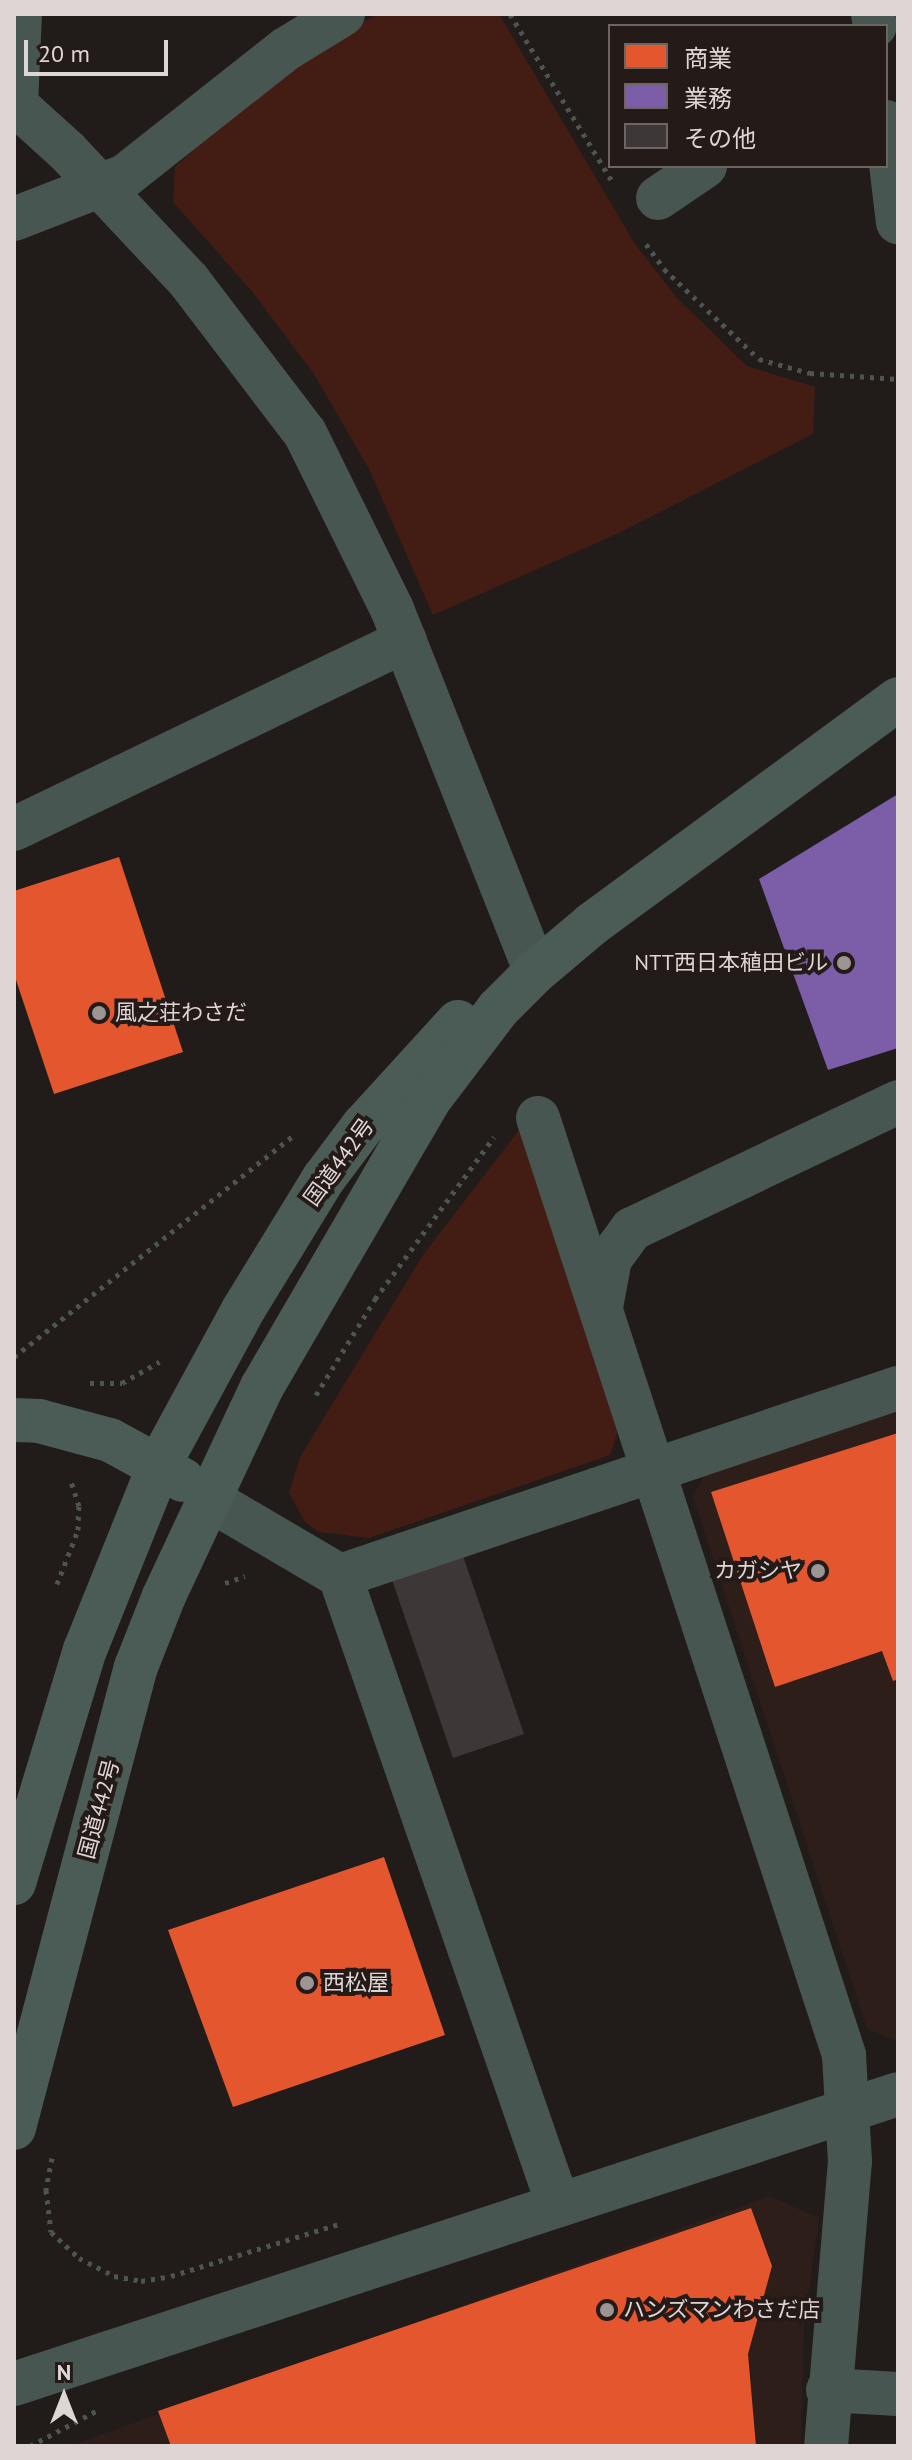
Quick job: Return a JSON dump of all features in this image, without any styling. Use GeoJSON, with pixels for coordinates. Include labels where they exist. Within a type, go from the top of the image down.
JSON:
{"type":"FeatureCollection","features":[{"type":"Feature","properties":{"kind":"highway","name":"国道442号"},"geometry":{"type":"LineString","coordinates":[[14,1883],[85,1650],[160,1463],[243,1310],[324,1178],[416,1066],[464,1017],[532,963],[592,924],[898,699]]}},
{"type":"Feature","properties":{"kind":"highway","name":"国道442号"},"geometry":{"type":"LineString","coordinates":[[14,2128],[136,1667],[207,1498],[310,1299],[429,1100],[498,1009],[592,924]]}},
{"type":"Feature","properties":{"kind":"highway"},"geometry":{"type":"LineString","coordinates":[[14,1420],[68,1427],[160,1463],[207,1498]]}},
{"type":"Feature","properties":{"kind":"street"},"geometry":{"type":"LineString","coordinates":[[20,14],[15,104],[103,188],[189,281],[283,400],[338,492],[405,641],[532,963]]}},
{"type":"Feature","properties":{"kind":"street"},"geometry":{"type":"LineString","coordinates":[[14,219],[103,188],[177,138],[286,49],[343,14]]}},
{"type":"Feature","properties":{"kind":"street"},"geometry":{"type":"LineString","coordinates":[[888,139],[898,222]]}},
{"type":"Feature","properties":{"kind":"street"},"geometry":{"type":"LineString","coordinates":[[658,198],[702,168]]}},
{"type":"Feature","properties":{"kind":"street"},"geometry":{"type":"LineString","coordinates":[[14,829],[405,641]]}},
{"type":"Feature","properties":{"kind":"street"},"geometry":{"type":"LineString","coordinates":[[601,1310],[610,1259],[632,1229],[898,1102]]}},
{"type":"Feature","properties":{"kind":"street"},"geometry":{"type":"LineString","coordinates":[[522,1124],[601,1310],[837,2027],[850,2109],[847,2219],[828,2390],[826,2446]]}},
{"type":"Feature","properties":{"kind":"street"},"geometry":{"type":"LineString","coordinates":[[340,1576],[898,1388]]}},
{"type":"Feature","properties":{"kind":"street"},"geometry":{"type":"LineString","coordinates":[[207,1498],[340,1576],[558,2204]]}},
{"type":"Feature","properties":{"kind":"street"},"geometry":{"type":"LineString","coordinates":[[14,2384],[898,2094]]}},
{"type":"Feature","properties":{"kind":"street"},"geometry":{"type":"LineString","coordinates":[[828,2390],[898,2394]]}},
{"type":"Feature","properties":{"kind":"path"},"geometry":{"type":"LineString","coordinates":[[14,1357],[308,1124]]}},
{"type":"Feature","properties":{"kind":"path"},"geometry":{"type":"LineString","coordinates":[[308,1408],[427,1223],[522,1124]]}},
{"type":"Feature","properties":{"kind":"path"},"geometry":{"type":"LineString","coordinates":[[55,1590],[78,1530],[79,1506],[69,1478],[57,1473]]}},
{"type":"Feature","properties":{"kind":"path"},"geometry":{"type":"LineString","coordinates":[[221,1588],[239,1575],[253,1577]]}},
{"type":"Feature","properties":{"kind":"path"},"geometry":{"type":"LineString","coordinates":[[53,2152],[46,2190],[51,2232],[79,2258],[114,2276],[141,2281],[171,2276],[349,2221]]}},
{"type":"Feature","properties":{"kind":"shaded area"},"geometry":{"type":"Polygon","coordinates":[[[378,14],[499,14],[635,244],[677,298],[747,366],[815,387],[813,434],[619,533],[433,615],[369,469],[314,374],[251,290],[173,202],[175,167],[296,58],[378,14]]]}},
{"type":"Feature","properties":{"kind":"shaded area"},"geometry":{"type":"Polygon","coordinates":[[[522,1126],[621,1421],[610,1455],[369,1538],[319,1532],[305,1522],[289,1493],[300,1457],[423,1255],[522,1126]]]}},
{"type":"Feature","properties":{"kind":"shaded area"},"geometry":{"type":"Polygon","coordinates":[[[898,1410],[898,2039],[894,2040],[867,2029],[693,1497],[705,1473],[898,1410]]]}},
{"type":"Feature","properties":{"kind":"shaded area","name":"ハンズマンわさだ店"},"geometry":{"type":"Polygon","coordinates":[[[770,2196],[819,2218],[804,2329],[801,2446],[69,2446],[770,2196]]]}},
{"type":"Feature","properties":{"kind":"building: 商業","name":"風之荘わさだ"},"geometry":{"type":"Polygon","coordinates":[[[119,857],[183,1052],[54,1094],[14,974],[14,891],[119,857]]]}},
{"type":"Feature","properties":{"kind":"building: 商業","name":"カガシヤ"},"geometry":{"type":"Polygon","coordinates":[[[898,1433],[898,1679],[893,1681],[882,1651],[775,1687],[711,1492],[898,1433]]]}},
{"type":"Feature","properties":{"kind":"building: 商業","name":"西松屋"},"geometry":{"type":"Polygon","coordinates":[[[384,1857],[445,2035],[233,2107],[168,1930],[384,1857]]]}},
{"type":"Feature","properties":{"kind":"building: 商業","name":"ハンズマンわさだ店"},"geometry":{"type":"Polygon","coordinates":[[[751,2208],[772,2266],[748,2354],[756,2446],[171,2446],[158,2411],[751,2208]]]}},
{"type":"Feature","properties":{"kind":"building: 業務","name":"NTT西日本稙田ビル"},"geometry":{"type":"Polygon","coordinates":[[[898,794],[898,1048],[828,1070],[759,879],[898,794]]]}},
{"type":"Feature","properties":{"kind":"building: その他"},"geometry":{"type":"Polygon","coordinates":[[[461,1550],[524,1734],[453,1758],[390,1574],[461,1550]]]}},
{"type":"Feature","properties":{"kind":"place","name":"NTT西日本稙田ビル"},"geometry":{"type":"Point","coordinates":[844,963]}},
{"type":"Feature","properties":{"kind":"place","name":"風之荘わさだ"},"geometry":{"type":"Point","coordinates":[99,1013]}},
{"type":"Feature","properties":{"kind":"place","name":"カガシヤ"},"geometry":{"type":"Point","coordinates":[818,1571]}},
{"type":"Feature","properties":{"kind":"place","name":"西松屋"},"geometry":{"type":"Point","coordinates":[307,1983]}},
{"type":"Feature","properties":{"kind":"place","name":"ハンズマンわさだ店"},"geometry":{"type":"Point","coordinates":[607,2310]}}]}
